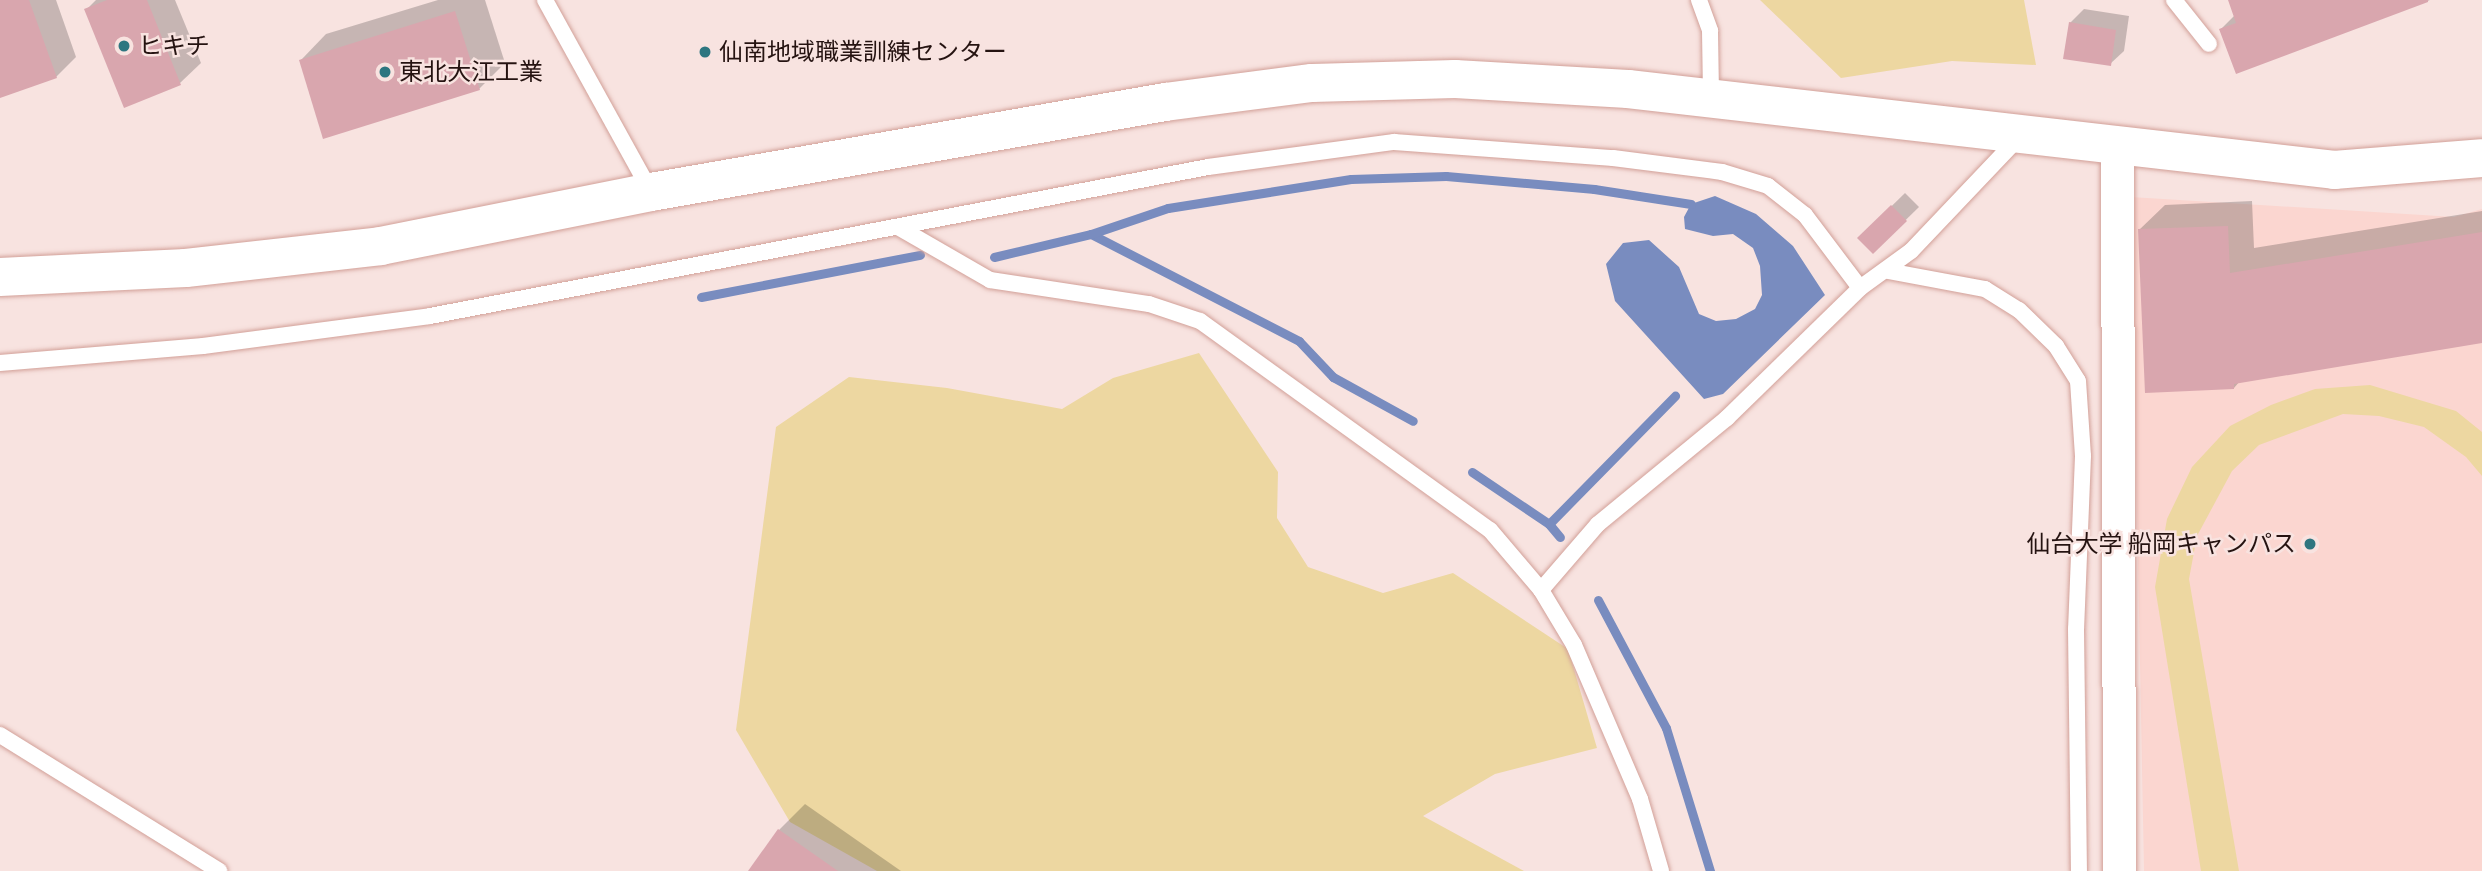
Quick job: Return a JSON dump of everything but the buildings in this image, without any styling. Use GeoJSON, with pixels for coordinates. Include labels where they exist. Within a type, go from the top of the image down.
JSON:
{"type":"FeatureCollection","features":[{"type":"Feature","properties":{"kind":"street"},"geometry":{"type":"LineString","coordinates":[[0,277],[187,268],[381,246],[650,192],[1165,102],[1312,83],[1455,79],[1711,97],[2021,136],[2334,170],[2482,158]]}},
{"type":"Feature","properties":{"kind":"street"},"geometry":{"type":"LineString","coordinates":[[2117,146],[2119,871]]}},
{"type":"Feature","properties":{"kind":"lane"},"geometry":{"type":"LineString","coordinates":[[545,0],[650,192]]}},
{"type":"Feature","properties":{"kind":"lane"},"geometry":{"type":"LineString","coordinates":[[1699,0],[1710,31],[1711,97]]}},
{"type":"Feature","properties":{"kind":"lane"},"geometry":{"type":"LineString","coordinates":[[2174,0],[2209,44]]}},
{"type":"Feature","properties":{"kind":"lane"},"geometry":{"type":"LineString","coordinates":[[1541,590],[1598,524],[1727,418],[1860,288],[1888,271],[2021,136]]}},
{"type":"Feature","properties":{"kind":"lane"},"geometry":{"type":"LineString","coordinates":[[0,363],[203,346],[430,316],[1208,167],[1394,142],[1461,144],[1722,172],[1768,186],[1805,215],[1860,288]]}},
{"type":"Feature","properties":{"kind":"lane"},"geometry":{"type":"LineString","coordinates":[[898,227],[990,280],[1149,304],[1200,321],[1440,490],[1490,530],[1541,590],[1593,684],[1640,799],[1661,871]]}},
{"type":"Feature","properties":{"kind":"lane"},"geometry":{"type":"LineString","coordinates":[[1888,271],[1985,289],[2019,310],[2056,346],[2078,381],[2083,456],[2076,629],[2079,871]]}},
{"type":"Feature","properties":{"kind":"lane"},"geometry":{"type":"LineString","coordinates":[[0,735],[219,871]]}},
{"type":"Feature","properties":{"kind":"shaded area"},"geometry":{"type":"Polygon","coordinates":[[[1760,0],[2024,0],[2036,65],[1952,61],[1841,78],[1760,0]]]}},
{"type":"Feature","properties":{"kind":"shaded area","name":"仙台大学 船岡キャンパス"},"geometry":{"type":"Polygon","coordinates":[[[2131,197],[2454,217],[2482,209],[2482,871],[2144,871],[2131,197]]]}},
{"type":"Feature","properties":{"kind":"shaded area"},"geometry":{"type":"Polygon","coordinates":[[[1199,353],[1278,472],[1277,518],[1308,567],[1383,593],[1453,573],[1568,649],[1597,748],[1495,774],[1423,816],[1524,871],[877,871],[790,822],[736,730],[776,427],[849,377],[947,388],[1062,409],[1113,378],[1199,353]]]}},
{"type":"Feature","properties":{"kind":"shaded area"},"geometry":{"type":"Polygon","coordinates":[[[2370,385],[2456,411],[2482,432],[2482,476],[2466,457],[2424,427],[2379,416],[2343,414],[2259,445],[2232,471],[2197,536],[2189,579],[2239,871],[2201,871],[2155,587],[2167,519],[2192,467],[2230,426],[2271,405],[2315,389],[2370,385]]]}},
{"type":"Feature","properties":{"kind":"water"},"geometry":{"type":"Polygon","coordinates":[[[1715,196],[1756,214],[1793,246],[1825,295],[1723,394],[1704,399],[1615,301],[1606,264],[1623,243],[1649,240],[1679,267],[1699,314],[1716,321],[1736,319],[1755,309],[1762,295],[1760,266],[1753,248],[1733,234],[1713,236],[1685,229],[1684,217],[1691,204],[1715,196]]]}},
{"type":"Feature","properties":{"kind":"waterway"},"geometry":{"type":"LineString","coordinates":[[994,257],[1091,234],[1168,208],[1351,179],[1446,176],[1594,189],[1691,204]]}},
{"type":"Feature","properties":{"kind":"waterway"},"geometry":{"type":"LineString","coordinates":[[1091,234],[1299,341],[1333,377],[1413,421]]}},
{"type":"Feature","properties":{"kind":"waterway"},"geometry":{"type":"LineString","coordinates":[[701,297],[920,255]]}},
{"type":"Feature","properties":{"kind":"waterway"},"geometry":{"type":"LineString","coordinates":[[1472,472],[1549,524],[1675,396]]}},
{"type":"Feature","properties":{"kind":"waterway"},"geometry":{"type":"LineString","coordinates":[[1549,524],[1560,537]]}},
{"type":"Feature","properties":{"kind":"waterway"},"geometry":{"type":"LineString","coordinates":[[1598,600],[1666,728],[1710,871]]}},
{"type":"Feature","properties":{"kind":"place","name":"ヒキチ"},"geometry":{"type":"Point","coordinates":[124,46]}},
{"type":"Feature","properties":{"kind":"place","name":"仙南地域職業訓練センター"},"geometry":{"type":"Point","coordinates":[705,52]}},
{"type":"Feature","properties":{"kind":"place","name":"東北大江工業"},"geometry":{"type":"Point","coordinates":[385,72]}},
{"type":"Feature","properties":{"kind":"place","name":"仙台大学 船岡キャンパス"},"geometry":{"type":"Point","coordinates":[2310,544]}}]}
